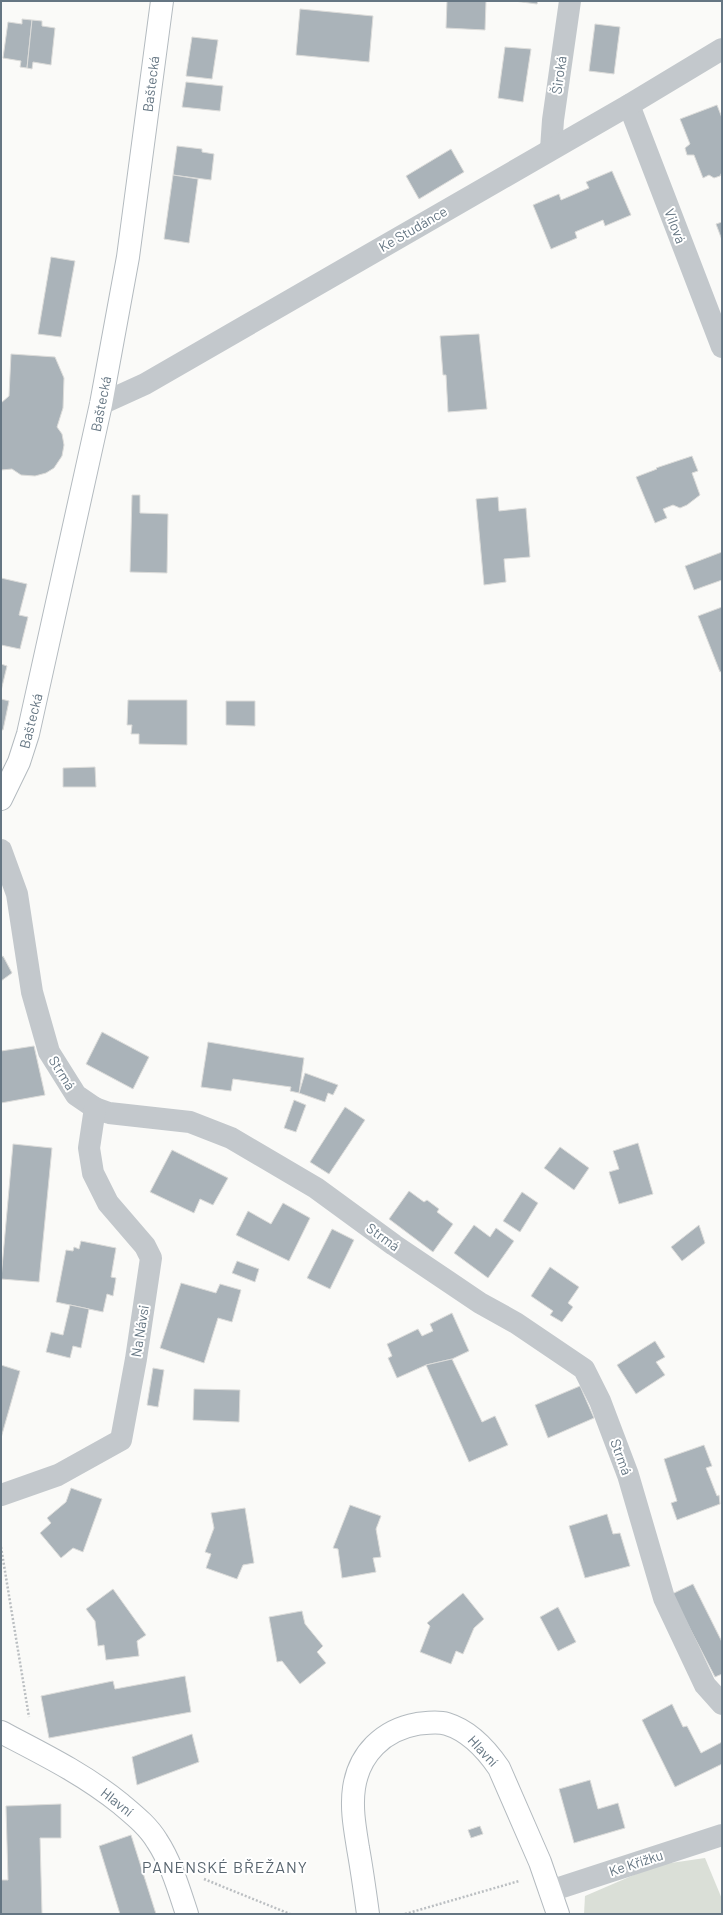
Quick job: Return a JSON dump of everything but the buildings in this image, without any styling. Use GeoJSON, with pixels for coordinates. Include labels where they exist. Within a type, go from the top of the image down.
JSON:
{"type":"FeatureCollection","features":[{"type":"Feature","properties":{"kind":"street","name":"Baštecká"},"geometry":{"type":"LineString","coordinates":[[1,799],[19,762],[28,734],[102,404],[128,257],[162,1]]}},
{"type":"Feature","properties":{"kind":"street","name":"Široká"},"geometry":{"type":"LineString","coordinates":[[551,149],[553,120],[570,1]]}},
{"type":"Feature","properties":{"kind":"street","name":"Ke Studánce"},"geometry":{"type":"LineString","coordinates":[[102,404],[145,384],[722,50]]}},
{"type":"Feature","properties":{"kind":"street","name":"Vilová"},"geometry":{"type":"LineString","coordinates":[[629,105],[722,347]]}},
{"type":"Feature","properties":{"kind":"street","name":"Strmá"},"geometry":{"type":"LineString","coordinates":[[1,850],[17,894],[32,992],[49,1052],[76,1095],[95,1108],[109,1113],[190,1122],[231,1138],[316,1188],[414,1259],[480,1303],[516,1322],[584,1369],[600,1401],[628,1475],[664,1598],[706,1685],[722,1704]]}},
{"type":"Feature","properties":{"kind":"street","name":"Na Návsi"},"geometry":{"type":"LineString","coordinates":[[1,1495],[58,1475],[121,1440],[136,1360],[151,1258],[145,1246],[108,1203],[93,1173],[88,1148],[95,1108]]}},
{"type":"Feature","properties":{"kind":"street","name":"Hlavní"},"geometry":{"type":"LineString","coordinates":[[368,1914],[354,1818],[354,1787],[361,1765],[374,1745],[393,1731],[411,1725],[439,1722],[466,1733],[490,1756],[505,1779],[548,1882],[558,1914]]}},
{"type":"Feature","properties":{"kind":"street","name":"Hlavní"},"geometry":{"type":"LineString","coordinates":[[1,1732],[80,1775],[143,1822],[157,1840],[187,1914]]}},
{"type":"Feature","properties":{"kind":"street","name":"Ke Křížku"},"geometry":{"type":"LineString","coordinates":[[548,1882],[722,1835]]}},
{"type":"Feature","properties":{"kind":"path"},"geometry":{"type":"LineString","coordinates":[[1,1546],[35,1750]]}},
{"type":"Feature","properties":{"kind":"path"},"geometry":{"type":"LineString","coordinates":[[168,1864],[290,1914]]}},
{"type":"Feature","properties":{"kind":"path"},"geometry":{"type":"LineString","coordinates":[[405,1914],[548,1882]]}},
{"type":"Feature","properties":{"kind":"shaded area"},"geometry":{"type":"Polygon","coordinates":[[[705,1858],[722,1899],[722,1914],[584,1914],[585,1896],[657,1865],[705,1858]]]}},
{"type":"Feature","properties":{"kind":"district","name":"PANENSKÉ BŘEŽANY"},"geometry":{"type":"Point","coordinates":[225,1867]}}]}
